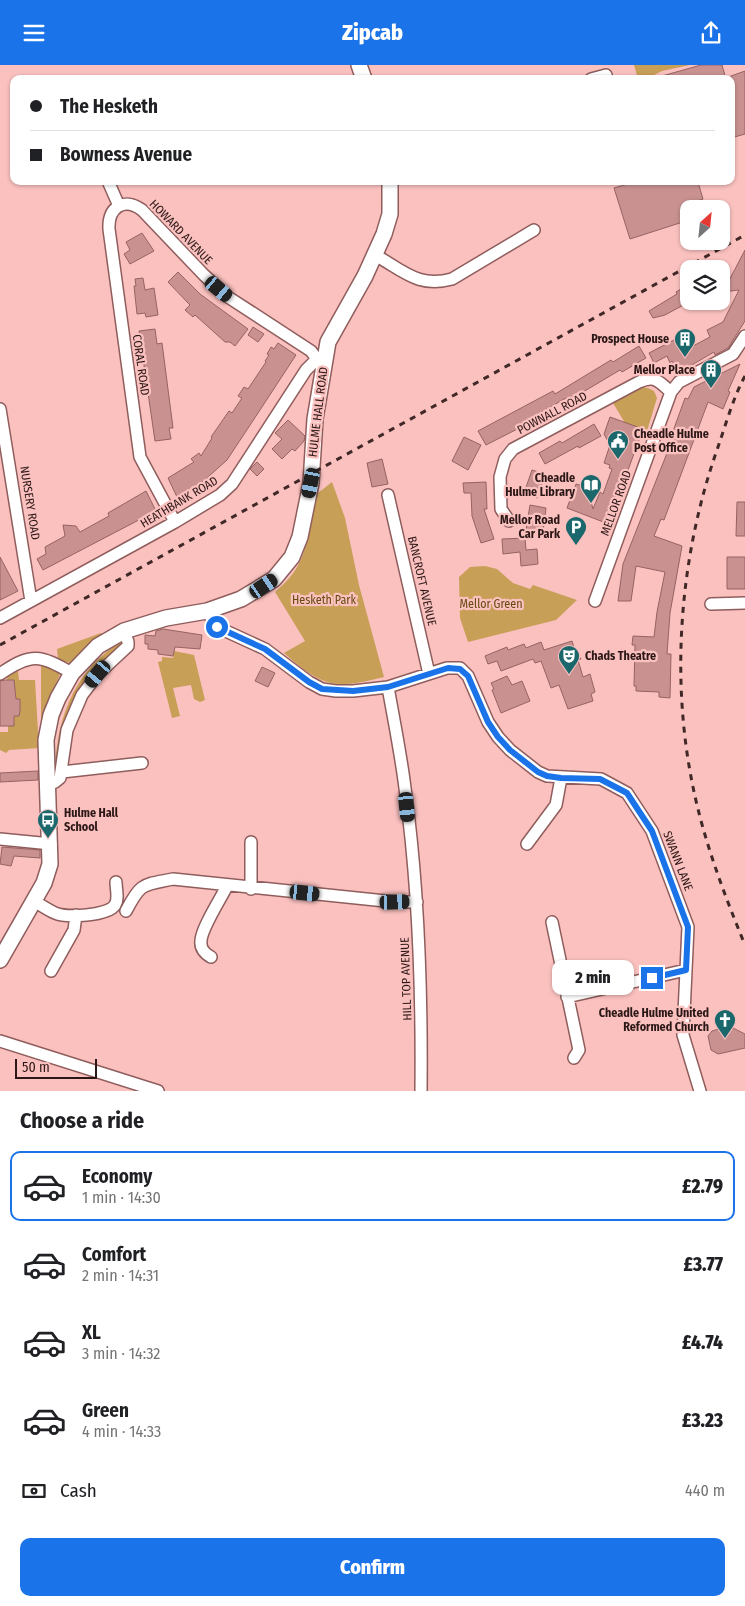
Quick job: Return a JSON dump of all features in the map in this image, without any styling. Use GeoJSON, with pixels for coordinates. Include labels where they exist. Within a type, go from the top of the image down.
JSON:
{"type":"FeatureCollection","features":[{"type":"Feature","properties":{"kind":"main road","name":"HULME HALL ROAD"},"geometry":{"type":"LineString","coordinates":[[0,960],[44,883],[50,864],[51,844],[46,740],[51,715],[72,673],[98,646],[124,631],[166,618],[207,611],[241,599],[274,579],[292,557],[300,537],[311,483],[320,359],[376,255],[390,214],[390,185]]}},
{"type":"Feature","properties":{"kind":"street"},"geometry":{"type":"LineString","coordinates":[[110,185],[119,206]]}},
{"type":"Feature","properties":{"kind":"street","name":"HOWARD AVENUE"},"geometry":{"type":"LineString","coordinates":[[119,206],[133,205],[142,210],[211,283],[244,309],[311,351],[320,359]]}},
{"type":"Feature","properties":{"kind":"street","name":"CORAL ROAD"},"geometry":{"type":"LineString","coordinates":[[119,206],[112,213],[109,222],[140,457],[174,522]]}},
{"type":"Feature","properties":{"kind":"street"},"geometry":{"type":"LineString","coordinates":[[376,255],[418,280],[439,282],[452,279],[534,230]]}},
{"type":"Feature","properties":{"kind":"street"},"geometry":{"type":"LineString","coordinates":[[671,392],[679,382],[733,354],[745,336]]}},
{"type":"Feature","properties":{"kind":"street","name":"HEATHBANK ROAD"},"geometry":{"type":"LineString","coordinates":[[0,618],[220,495],[230,486],[306,370],[320,359]]}},
{"type":"Feature","properties":{"kind":"street","name":"POWNALL ROAD"},"geometry":{"type":"LineString","coordinates":[[509,521],[501,509],[500,477],[506,459],[513,449],[649,378],[654,379],[671,392]]}},
{"type":"Feature","properties":{"kind":"street","name":"MELLOR ROAD"},"geometry":{"type":"LineString","coordinates":[[595,601],[671,392]]}},
{"type":"Feature","properties":{"kind":"street","name":"NURSERY ROAD"},"geometry":{"type":"LineString","coordinates":[[0,409],[31,601]]}},
{"type":"Feature","properties":{"kind":"street","name":"BANCROFT AVENUE"},"geometry":{"type":"LineString","coordinates":[[388,495],[429,674]]}},
{"type":"Feature","properties":{"kind":"street"},"geometry":{"type":"LineString","coordinates":[[711,604],[745,603]]}},
{"type":"Feature","properties":{"kind":"street","name":"SWANN LANE"},"geometry":{"type":"LineString","coordinates":[[207,611],[217,627],[265,649],[309,682],[322,689],[353,691],[388,687],[454,667],[464,671],[488,722],[498,737],[510,750],[538,772],[547,776],[561,778],[600,779],[627,793],[652,831],[688,927],[683,1035],[700,1091]]}},
{"type":"Feature","properties":{"kind":"street"},"geometry":{"type":"LineString","coordinates":[[47,785],[60,778],[63,747],[74,713],[89,685],[128,646],[124,631]]}},
{"type":"Feature","properties":{"kind":"street"},"geometry":{"type":"LineString","coordinates":[[0,674],[32,658],[49,660],[72,673]]}},
{"type":"Feature","properties":{"kind":"street","name":"HILL TOP AVENUE"},"geometry":{"type":"LineString","coordinates":[[388,687],[405,788],[416,901],[422,1034],[421,1091]]}},
{"type":"Feature","properties":{"kind":"street"},"geometry":{"type":"LineString","coordinates":[[62,772],[142,763]]}},
{"type":"Feature","properties":{"kind":"street"},"geometry":{"type":"LineString","coordinates":[[527,844],[556,805],[561,778]]}},
{"type":"Feature","properties":{"kind":"street"},"geometry":{"type":"LineString","coordinates":[[0,839],[51,844]]}},
{"type":"Feature","properties":{"kind":"street"},"geometry":{"type":"LineString","coordinates":[[251,842],[251,889]]}},
{"type":"Feature","properties":{"kind":"street"},"geometry":{"type":"LineString","coordinates":[[126,911],[135,893],[146,884],[173,879],[202,881],[251,889],[395,902],[416,901]]}},
{"type":"Feature","properties":{"kind":"street"},"geometry":{"type":"LineString","coordinates":[[34,901],[56,914],[76,915],[109,911],[115,905],[117,896],[116,882]]}},
{"type":"Feature","properties":{"kind":"street"},"geometry":{"type":"LineString","coordinates":[[211,957],[204,953],[200,942],[203,932],[228,886]]}},
{"type":"Feature","properties":{"kind":"street"},"geometry":{"type":"LineString","coordinates":[[50,971],[74,930],[76,915]]}},
{"type":"Feature","properties":{"kind":"street"},"geometry":{"type":"LineString","coordinates":[[552,922],[579,1050],[574,1058]]}},
{"type":"Feature","properties":{"kind":"street"},"geometry":{"type":"LineString","coordinates":[[567,997],[686,970]]}},
{"type":"Feature","properties":{"kind":"street"},"geometry":{"type":"LineString","coordinates":[[0,1041],[158,1091]]}},
{"type":"Feature","properties":{"kind":"green space"},"geometry":{"type":"Polygon","coordinates":[[[634,65],[690,65],[662,71],[654,75],[637,75],[634,65]]]}},
{"type":"Feature","properties":{"kind":"green space"},"geometry":{"type":"Polygon","coordinates":[[[641,387],[654,391],[657,398],[647,431],[625,423],[613,403],[641,387]]]}},
{"type":"Feature","properties":{"kind":"green space","name":"Hesketh Park"},"geometry":{"type":"Polygon","coordinates":[[[332,482],[345,518],[359,585],[384,677],[352,684],[329,683],[319,679],[284,653],[305,641],[275,592],[286,582],[300,561],[307,538],[313,497],[332,482]]]}},
{"type":"Feature","properties":{"kind":"green space","name":"Mellor Green"},"geometry":{"type":"Polygon","coordinates":[[[485,566],[497,569],[513,583],[530,589],[533,585],[577,600],[556,620],[468,642],[460,618],[459,577],[470,567],[485,566]]]}},
{"type":"Feature","properties":{"kind":"green space"},"geometry":{"type":"Polygon","coordinates":[[[101,633],[102,635],[85,647],[70,663],[58,659],[57,649],[101,633]]]}},
{"type":"Feature","properties":{"kind":"green space"},"geometry":{"type":"Polygon","coordinates":[[[123,641],[92,674],[55,772],[59,733],[71,697],[92,665],[106,652],[123,641]]]}},
{"type":"Feature","properties":{"kind":"green space"},"geometry":{"type":"Polygon","coordinates":[[[174,651],[194,655],[205,700],[200,702],[194,699],[191,685],[173,688],[180,716],[172,718],[158,662],[162,661],[162,657],[173,658],[174,651]]]}},
{"type":"Feature","properties":{"kind":"green space"},"geometry":{"type":"Polygon","coordinates":[[[41,663],[60,674],[47,704],[43,720],[41,720],[41,663]]]}},
{"type":"Feature","properties":{"kind":"green space"},"geometry":{"type":"Polygon","coordinates":[[[18,671],[19,680],[35,680],[39,748],[9,750],[6,753],[0,750],[0,732],[8,732],[8,726],[14,726],[14,718],[8,718],[8,716],[19,716],[20,700],[16,699],[16,692],[12,692],[14,688],[13,680],[7,680],[7,676],[18,671]]]}},
{"type":"Feature","properties":{"kind":"building"},"geometry":{"type":"Polygon","coordinates":[[[701,65],[722,65],[725,75],[666,75],[701,65]]]}},
{"type":"Feature","properties":{"kind":"building"},"geometry":{"type":"Polygon","coordinates":[[[745,71],[745,134],[735,137],[735,75],[745,71]]]}},
{"type":"Feature","properties":{"kind":"building"},"geometry":{"type":"Polygon","coordinates":[[[624,185],[699,185],[703,199],[680,200],[680,223],[630,239],[614,188],[624,185]]]}},
{"type":"Feature","properties":{"kind":"building"},"geometry":{"type":"Polygon","coordinates":[[[142,233],[154,251],[130,264],[124,254],[130,250],[126,242],[142,233]]]}},
{"type":"Feature","properties":{"kind":"building"},"geometry":{"type":"Polygon","coordinates":[[[745,250],[745,321],[728,348],[715,355],[714,352],[678,373],[667,356],[654,363],[649,353],[674,340],[679,350],[692,344],[693,346],[710,337],[707,330],[723,322],[739,290],[730,291],[730,279],[745,250]]]}},
{"type":"Feature","properties":{"kind":"building"},"geometry":{"type":"Polygon","coordinates":[[[178,272],[200,294],[248,329],[235,346],[230,342],[225,342],[195,315],[193,317],[185,310],[190,305],[168,282],[178,272]]]}},
{"type":"Feature","properties":{"kind":"building"},"geometry":{"type":"Polygon","coordinates":[[[143,278],[145,290],[154,288],[158,315],[146,317],[145,313],[137,314],[135,279],[143,278]]]}},
{"type":"Feature","properties":{"kind":"building"},"geometry":{"type":"Polygon","coordinates":[[[680,290],[680,307],[665,315],[653,318],[649,311],[677,294],[676,292],[680,290]]]}},
{"type":"Feature","properties":{"kind":"building"},"geometry":{"type":"Polygon","coordinates":[[[253,327],[264,334],[258,342],[248,335],[253,327]]]}},
{"type":"Feature","properties":{"kind":"building"},"geometry":{"type":"Polygon","coordinates":[[[155,329],[157,344],[162,343],[173,428],[169,428],[171,439],[155,441],[139,331],[155,329]]]}},
{"type":"Feature","properties":{"kind":"building"},"geometry":{"type":"Polygon","coordinates":[[[278,343],[296,355],[258,413],[227,460],[199,485],[177,497],[168,478],[194,462],[191,459],[199,453],[201,456],[211,437],[229,411],[232,413],[242,398],[238,396],[244,387],[248,389],[266,362],[269,355],[267,354],[271,347],[274,349],[278,343]]]}},
{"type":"Feature","properties":{"kind":"building"},"geometry":{"type":"Polygon","coordinates":[[[639,346],[646,358],[622,372],[620,370],[568,401],[566,398],[533,417],[535,420],[486,445],[478,431],[553,391],[555,394],[611,360],[613,362],[639,346]]]}},
{"type":"Feature","properties":{"kind":"building"},"geometry":{"type":"Polygon","coordinates":[[[740,364],[728,391],[730,392],[723,409],[708,402],[664,520],[661,519],[654,536],[682,546],[670,613],[667,654],[671,654],[670,698],[659,697],[659,692],[636,691],[636,686],[634,686],[635,645],[632,645],[633,636],[654,637],[665,572],[636,566],[631,601],[618,601],[623,564],[673,438],[671,437],[685,398],[688,399],[694,387],[740,364]]]}},
{"type":"Feature","properties":{"kind":"building"},"geometry":{"type":"Polygon","coordinates":[[[610,417],[643,429],[620,492],[618,491],[606,523],[567,508],[576,484],[587,487],[593,509],[600,492],[603,494],[612,469],[609,468],[610,465],[604,463],[610,445],[604,434],[610,417]]]}},
{"type":"Feature","properties":{"kind":"building"},"geometry":{"type":"Polygon","coordinates":[[[288,420],[305,436],[304,441],[295,451],[292,449],[282,459],[272,449],[282,439],[275,433],[288,420]]]}},
{"type":"Feature","properties":{"kind":"building"},"geometry":{"type":"Polygon","coordinates":[[[594,424],[601,436],[545,464],[539,453],[560,441],[562,443],[594,424]]]}},
{"type":"Feature","properties":{"kind":"building"},"geometry":{"type":"Polygon","coordinates":[[[464,437],[481,445],[468,470],[452,461],[464,437]]]}},
{"type":"Feature","properties":{"kind":"building"},"geometry":{"type":"Polygon","coordinates":[[[382,459],[388,484],[372,487],[367,463],[382,459]]]}},
{"type":"Feature","properties":{"kind":"building"},"geometry":{"type":"Polygon","coordinates":[[[257,462],[264,469],[257,476],[250,469],[257,462]]]}},
{"type":"Feature","properties":{"kind":"building"},"geometry":{"type":"Polygon","coordinates":[[[532,470],[545,474],[537,498],[524,493],[532,470]]]}},
{"type":"Feature","properties":{"kind":"building"},"geometry":{"type":"Polygon","coordinates":[[[486,482],[487,509],[484,509],[494,539],[481,543],[472,516],[471,493],[464,493],[463,483],[486,482]]]}},
{"type":"Feature","properties":{"kind":"building"},"geometry":{"type":"Polygon","coordinates":[[[146,491],[156,511],[43,570],[37,559],[46,554],[45,547],[65,536],[63,525],[76,526],[80,532],[109,516],[108,513],[146,491]]]}},
{"type":"Feature","properties":{"kind":"building"},"geometry":{"type":"Polygon","coordinates":[[[737,502],[745,502],[745,536],[736,536],[737,502]]]}},
{"type":"Feature","properties":{"kind":"building"},"geometry":{"type":"Polygon","coordinates":[[[530,505],[546,508],[543,532],[526,530],[530,505]]]}},
{"type":"Feature","properties":{"kind":"building"},"geometry":{"type":"Polygon","coordinates":[[[525,538],[526,550],[537,549],[538,564],[521,566],[520,552],[503,554],[502,539],[525,538]]]}},
{"type":"Feature","properties":{"kind":"building"},"geometry":{"type":"Polygon","coordinates":[[[0,557],[18,591],[0,600],[0,557]]]}},
{"type":"Feature","properties":{"kind":"building"},"geometry":{"type":"Polygon","coordinates":[[[727,557],[745,557],[745,589],[727,589],[727,557]]]}},
{"type":"Feature","properties":{"kind":"building"},"geometry":{"type":"Polygon","coordinates":[[[163,629],[202,635],[200,649],[175,647],[173,656],[158,654],[158,650],[148,649],[148,644],[145,644],[145,635],[155,636],[156,631],[163,629]]]}},
{"type":"Feature","properties":{"kind":"building"},"geometry":{"type":"Polygon","coordinates":[[[572,641],[575,651],[581,659],[578,660],[583,677],[590,674],[595,692],[591,694],[593,701],[568,709],[559,685],[551,688],[541,661],[535,663],[533,659],[501,671],[497,661],[488,664],[485,656],[507,647],[508,650],[524,644],[526,648],[541,642],[544,650],[572,641]]]}},
{"type":"Feature","properties":{"kind":"building"},"geometry":{"type":"Polygon","coordinates":[[[262,667],[275,673],[268,687],[255,681],[262,667]]]}},
{"type":"Feature","properties":{"kind":"building"},"geometry":{"type":"Polygon","coordinates":[[[507,676],[512,685],[522,681],[530,701],[501,713],[491,683],[507,676]]]}},
{"type":"Feature","properties":{"kind":"building"},"geometry":{"type":"Polygon","coordinates":[[[14,680],[16,699],[20,699],[19,716],[14,716],[14,726],[0,726],[0,681],[14,680]]]}},
{"type":"Feature","properties":{"kind":"building"},"geometry":{"type":"Polygon","coordinates":[[[38,771],[38,780],[0,782],[0,773],[38,771]]]}},
{"type":"Feature","properties":{"kind":"building"},"geometry":{"type":"Polygon","coordinates":[[[2,847],[40,850],[40,858],[14,856],[11,866],[0,864],[2,847]]]}},
{"type":"Feature","properties":{"kind":"building","name":"Cheadle Hulme United Reformed Church"},"geometry":{"type":"Polygon","coordinates":[[[729,1026],[745,1034],[745,1048],[718,1054],[711,1050],[708,1036],[712,1031],[729,1026]]]}},
{"type":"Feature","properties":{"kind":"railway"},"geometry":{"type":"LineString","coordinates":[[0,645],[745,235]]}},
{"type":"Feature","properties":{"kind":"railway"},"geometry":{"type":"LineString","coordinates":[[745,376],[733,402],[718,447],[705,488],[695,530],[687,572],[681,659],[686,745],[693,787],[715,867],[745,945]]}},
{"type":"Feature","properties":{"kind":"place","name":"Prospect House"},"geometry":{"type":"Point","coordinates":[685,358]}},
{"type":"Feature","properties":{"kind":"place","name":"Mellor Place"},"geometry":{"type":"Point","coordinates":[711,389]}},
{"type":"Feature","properties":{"kind":"place","name":"Cheadle Hulme Post Office"},"geometry":{"type":"Point","coordinates":[618,460]}},
{"type":"Feature","properties":{"kind":"place","name":"Cheadle Hulme Library"},"geometry":{"type":"Point","coordinates":[591,504]}},
{"type":"Feature","properties":{"kind":"place","name":"Mellor Road Car Park"},"geometry":{"type":"Point","coordinates":[576,546]}},
{"type":"Feature","properties":{"kind":"place","name":"Chads Theatre"},"geometry":{"type":"Point","coordinates":[569,675]}},
{"type":"Feature","properties":{"kind":"place","name":"Hulme Hall School"},"geometry":{"type":"Point","coordinates":[48,839]}},
{"type":"Feature","properties":{"kind":"place","name":"Cheadle Hulme United Reformed Church"},"geometry":{"type":"Point","coordinates":[725,1039]}},
{"type":"Feature","properties":{"kind":"route"},"geometry":{"type":"LineString","coordinates":[[217,627],[265,649],[309,682],[322,689],[353,691],[388,687],[448,668],[460,669],[468,676],[488,722],[498,737],[528,765],[547,776],[600,779],[627,793],[652,831],[688,927],[686,970],[652,978]]}}]}
